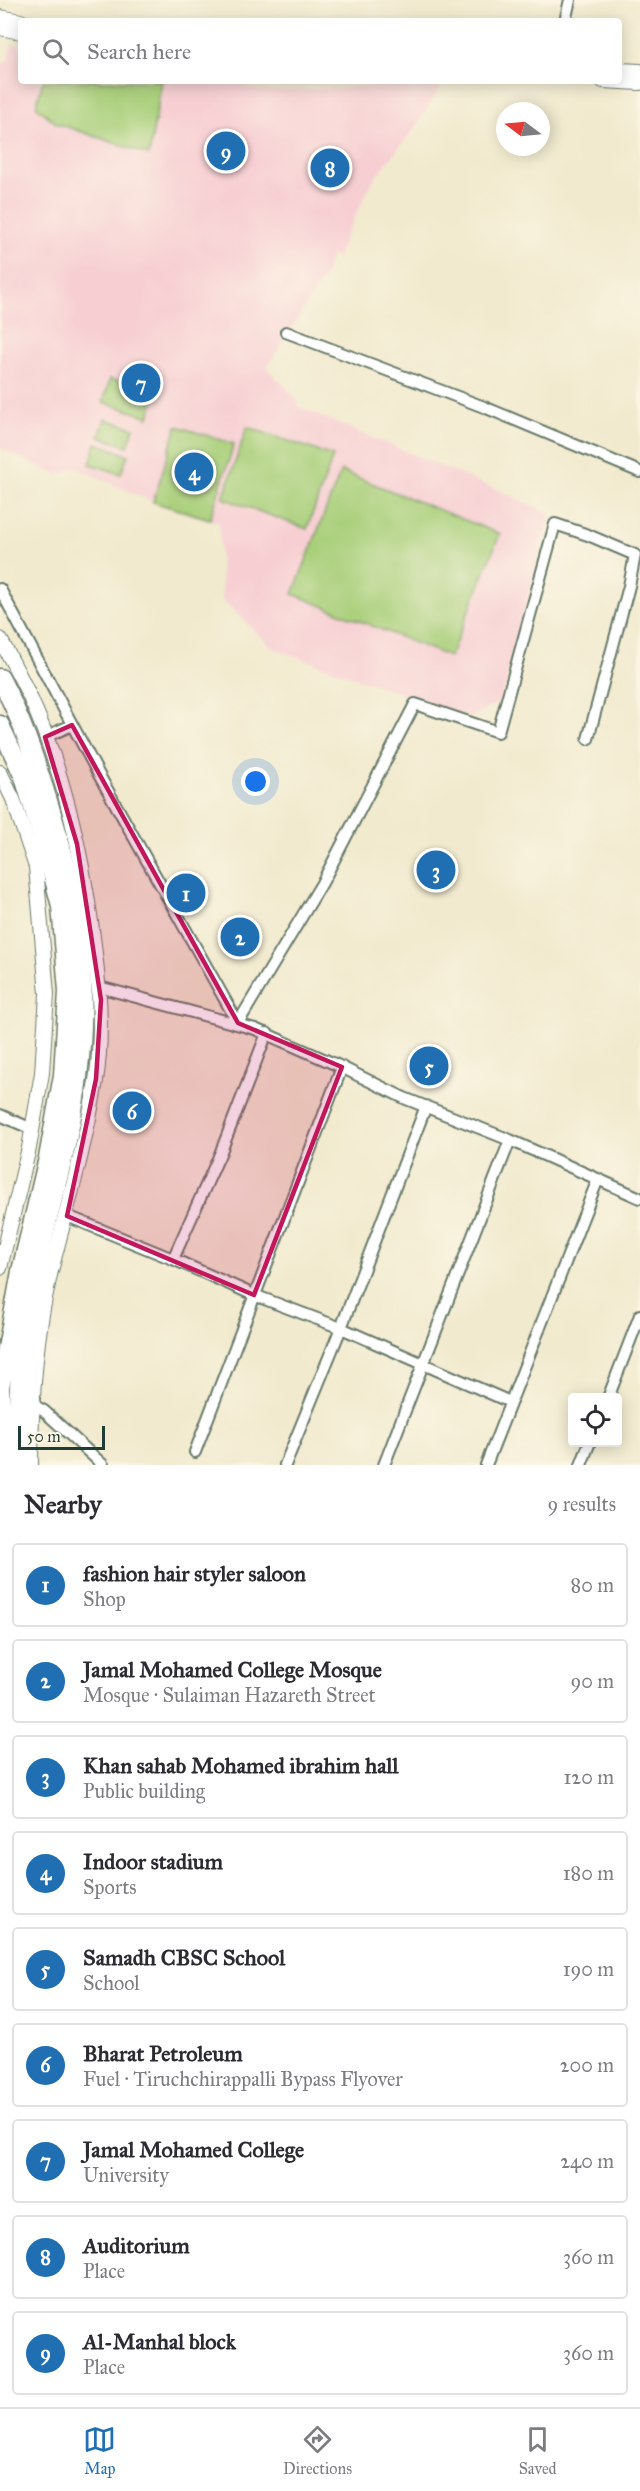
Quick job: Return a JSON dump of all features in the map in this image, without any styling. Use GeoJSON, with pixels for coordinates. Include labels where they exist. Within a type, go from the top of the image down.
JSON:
{"type":"FeatureCollection","features":[{"type":"Feature","properties":{"kind":"highway"},"geometry":{"type":"LineString","coordinates":[[0,678],[14,706],[38,769],[84,989],[78,1077],[64,1161],[36,1275],[19,1387],[18,1465]]}},
{"type":"Feature","properties":{"kind":"highway"},"geometry":{"type":"LineString","coordinates":[[0,725],[57,859]]}},
{"type":"Feature","properties":{"kind":"highway"},"geometry":{"type":"LineString","coordinates":[[1,1465],[0,1386],[21,1271],[48,1158],[63,1075],[68,991],[68,906]]}},
{"type":"Feature","properties":{"kind":"street"},"geometry":{"type":"LineString","coordinates":[[566,18],[570,0]]}},
{"type":"Feature","properties":{"kind":"street"},"geometry":{"type":"LineString","coordinates":[[0,17],[18,20]]}},
{"type":"Feature","properties":{"kind":"street"},"geometry":{"type":"LineString","coordinates":[[0,28],[18,31]]}},
{"type":"Feature","properties":{"kind":"street"},"geometry":{"type":"LineString","coordinates":[[622,70],[640,71]]}},
{"type":"Feature","properties":{"kind":"street"},"geometry":{"type":"LineString","coordinates":[[622,82],[640,83]]}},
{"type":"Feature","properties":{"kind":"street"},"geometry":{"type":"LineString","coordinates":[[286,332],[484,407],[640,472]]}},
{"type":"Feature","properties":{"kind":"street"},"geometry":{"type":"LineString","coordinates":[[238,1023],[322,883],[415,704],[498,732],[555,524],[635,555],[629,586],[588,739]]}},
{"type":"Feature","properties":{"kind":"street"},"geometry":{"type":"LineString","coordinates":[[0,589],[72,725],[238,1023]]}},
{"type":"Feature","properties":{"kind":"street"},"geometry":{"type":"LineString","coordinates":[[0,639],[29,696],[45,737],[57,859],[42,1073],[32,1129],[5,1232],[0,1268]]}},
{"type":"Feature","properties":{"kind":"street"},"geometry":{"type":"LineString","coordinates":[[45,737],[72,725]]}},
{"type":"Feature","properties":{"kind":"street"},"geometry":{"type":"LineString","coordinates":[[0,772],[13,799],[89,902],[101,1000],[96,1079],[67,1216],[50,1277],[36,1366],[31,1465]]}},
{"type":"Feature","properties":{"kind":"street"},"geometry":{"type":"LineString","coordinates":[[99,987],[238,1023],[267,1034],[426,1106],[510,1140],[640,1198]]}},
{"type":"Feature","properties":{"kind":"street"},"geometry":{"type":"LineString","coordinates":[[173,1259],[220,1154],[267,1034]]}},
{"type":"Feature","properties":{"kind":"street"},"geometry":{"type":"LineString","coordinates":[[195,1452],[342,1067]]}},
{"type":"Feature","properties":{"kind":"street"},"geometry":{"type":"LineString","coordinates":[[285,1465],[341,1328],[426,1106]]}},
{"type":"Feature","properties":{"kind":"street"},"geometry":{"type":"LineString","coordinates":[[0,1115],[32,1129]]}},
{"type":"Feature","properties":{"kind":"street"},"geometry":{"type":"LineString","coordinates":[[384,1465],[431,1349],[510,1140]]}},
{"type":"Feature","properties":{"kind":"street"},"geometry":{"type":"LineString","coordinates":[[486,1465],[598,1179]]}},
{"type":"Feature","properties":{"kind":"street"},"geometry":{"type":"LineString","coordinates":[[67,1216],[254,1295],[341,1328],[510,1402]]}},
{"type":"Feature","properties":{"kind":"street"},"geometry":{"type":"LineString","coordinates":[[610,1393],[640,1315]]}},
{"type":"Feature","properties":{"kind":"street"},"geometry":{"type":"LineString","coordinates":[[33,1405],[44,1411],[103,1465]]}},
{"type":"Feature","properties":{"kind":"street"},"geometry":{"type":"LineString","coordinates":[[581,1465],[588,1447]]}},
{"type":"Feature","properties":{"kind":"highlighted area"},"geometry":{"type":"Polygon","coordinates":[[[72,725],[238,1023],[342,1067],[254,1295],[67,1216],[96,1079],[101,1000],[77,844],[45,737],[72,725]]]}},
{"type":"Feature","properties":{"kind":"shaded area"},"geometry":{"type":"Polygon","coordinates":[[[12,44],[18,45],[18,84],[246,84],[245,87],[267,91],[442,84],[414,129],[374,179],[337,257],[330,255],[326,273],[267,368],[296,398],[299,407],[550,514],[502,700],[470,718],[272,648],[222,599],[219,522],[157,504],[75,467],[58,475],[0,448],[0,60],[7,62],[12,44]]]}},
{"type":"Feature","properties":{"kind":"green space"},"geometry":{"type":"Polygon","coordinates":[[[42,84],[161,84],[149,155],[56,123],[36,106],[42,84]]]}},
{"type":"Feature","properties":{"kind":"green space"},"geometry":{"type":"Polygon","coordinates":[[[110,379],[156,392],[149,417],[103,402],[110,379]]]}},
{"type":"Feature","properties":{"kind":"green space"},"geometry":{"type":"Polygon","coordinates":[[[105,419],[134,428],[128,446],[99,437],[105,419]]]}},
{"type":"Feature","properties":{"kind":"green space"},"geometry":{"type":"Polygon","coordinates":[[[177,426],[234,444],[210,519],[153,502],[177,426]]]}},
{"type":"Feature","properties":{"kind":"green space"},"geometry":{"type":"Polygon","coordinates":[[[247,427],[333,456],[307,529],[223,498],[247,427]]]}},
{"type":"Feature","properties":{"kind":"green space"},"geometry":{"type":"Polygon","coordinates":[[[96,443],[128,455],[121,474],[90,464],[96,443]]]}},
{"type":"Feature","properties":{"kind":"green space"},"geometry":{"type":"Polygon","coordinates":[[[341,471],[500,534],[450,657],[293,594],[341,471]]]}},
{"type":"Feature","properties":{"kind":"place","name":"Al-Manhal block"},"geometry":{"type":"Point","coordinates":[226,151]}},
{"type":"Feature","properties":{"kind":"place","name":"Auditorium"},"geometry":{"type":"Point","coordinates":[330,168]}},
{"type":"Feature","properties":{"kind":"place","name":"Jamal Mohamed College"},"geometry":{"type":"Point","coordinates":[141,383]}},
{"type":"Feature","properties":{"kind":"place","name":"Indoor stadium"},"geometry":{"type":"Point","coordinates":[194,472]}},
{"type":"Feature","properties":{"kind":"place","name":"Khan sahab Mohamed ibrahim hall"},"geometry":{"type":"Point","coordinates":[436,870]}},
{"type":"Feature","properties":{"kind":"place","name":"fashion hair styler saloon"},"geometry":{"type":"Point","coordinates":[186,893]}},
{"type":"Feature","properties":{"kind":"place","name":"Jamal Mohamed College Mosque"},"geometry":{"type":"Point","coordinates":[240,937]}},
{"type":"Feature","properties":{"kind":"place","name":"Samadh CBSC School"},"geometry":{"type":"Point","coordinates":[429,1066]}},
{"type":"Feature","properties":{"kind":"place","name":"Bharat Petroleum"},"geometry":{"type":"Point","coordinates":[132,1111]}}]}
